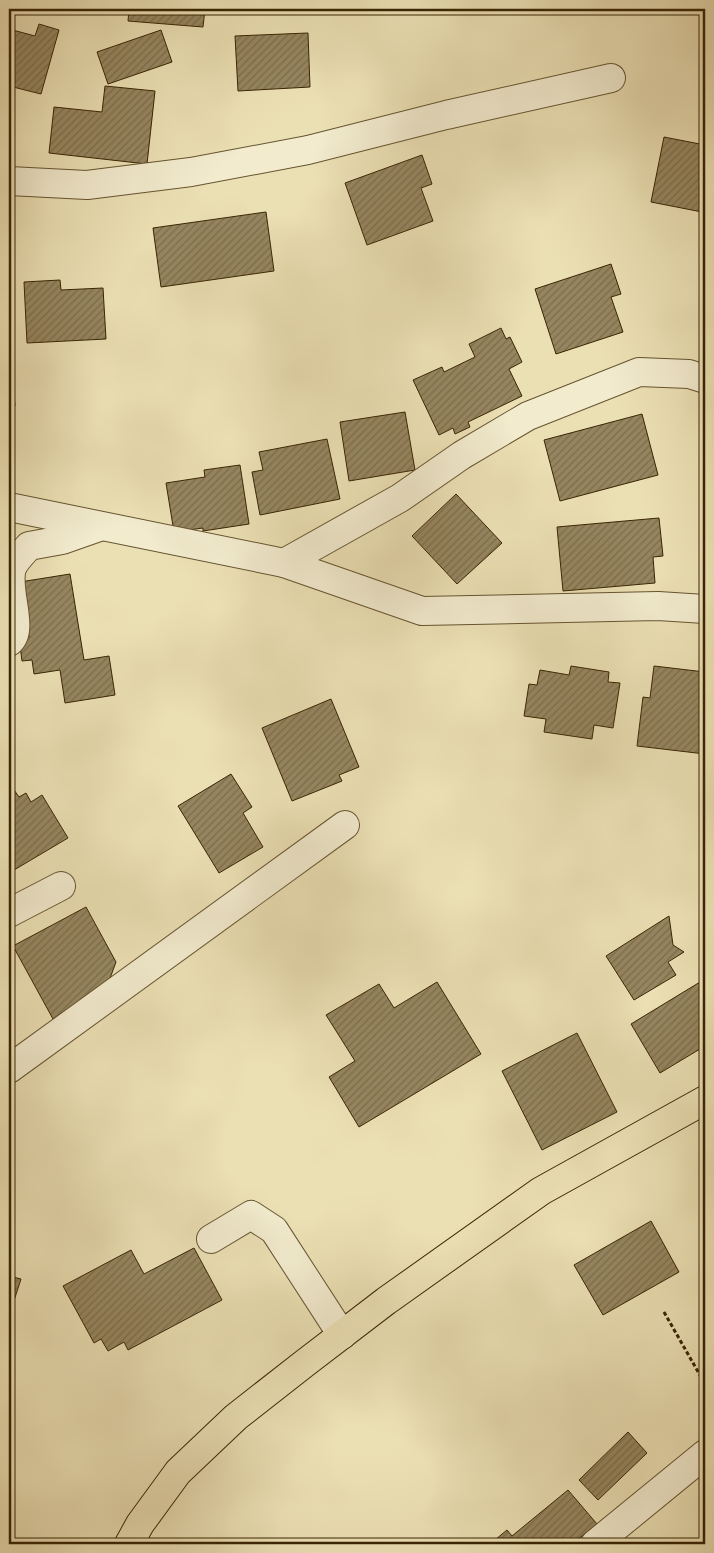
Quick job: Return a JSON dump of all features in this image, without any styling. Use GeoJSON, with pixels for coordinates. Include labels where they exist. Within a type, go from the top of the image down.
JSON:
{"type":"FeatureCollection","features":[{"type":"Feature","properties":{"kind":"main road"},"geometry":{"type":"LineString","coordinates":[[129,1544],[140,1524],[178,1472],[236,1417],[342,1335],[541,1191],[705,1100]]}},
{"type":"Feature","properties":{"kind":"street"},"geometry":{"type":"LineString","coordinates":[[9,181],[87,185],[191,172],[308,150],[446,114],[611,78]]}},
{"type":"Feature","properties":{"kind":"street"},"geometry":{"type":"LineString","coordinates":[[284,563],[400,498],[462,455],[528,416],[639,372],[689,374],[705,379]]}},
{"type":"Feature","properties":{"kind":"street"},"geometry":{"type":"LineString","coordinates":[[9,507],[99,527],[284,563],[422,611],[658,606],[705,610]]}},
{"type":"Feature","properties":{"kind":"street"},"geometry":{"type":"LineString","coordinates":[[9,642],[13,639],[17,628],[10,585],[12,567],[29,546],[62,540],[99,527]]}},
{"type":"Feature","properties":{"kind":"street"},"geometry":{"type":"LineString","coordinates":[[9,1069],[345,825]]}},
{"type":"Feature","properties":{"kind":"street"},"geometry":{"type":"LineString","coordinates":[[9,913],[61,886]]}},
{"type":"Feature","properties":{"kind":"street"},"geometry":{"type":"LineString","coordinates":[[211,1240],[251,1214],[274,1230],[342,1335]]}},
{"type":"Feature","properties":{"kind":"street"},"geometry":{"type":"LineString","coordinates":[[595,1544],[705,1454]]}},
{"type":"Feature","properties":{"kind":"path"},"geometry":{"type":"LineString","coordinates":[[664,1312],[705,1384]]}},
{"type":"Feature","properties":{"kind":"building"},"geometry":{"type":"Polygon","coordinates":[[[129,9],[205,9],[203,27],[128,21],[129,9]]]}},
{"type":"Feature","properties":{"kind":"building"},"geometry":{"type":"Polygon","coordinates":[[[39,24],[59,30],[41,94],[9,86],[9,29],[35,36],[39,24]]]}},
{"type":"Feature","properties":{"kind":"building"},"geometry":{"type":"Polygon","coordinates":[[[161,30],[172,62],[108,84],[97,52],[161,30]]]}},
{"type":"Feature","properties":{"kind":"building"},"geometry":{"type":"Polygon","coordinates":[[[308,33],[310,87],[238,91],[235,36],[308,33]]]}},
{"type":"Feature","properties":{"kind":"building"},"geometry":{"type":"Polygon","coordinates":[[[105,86],[155,91],[147,164],[49,153],[54,107],[102,112],[105,86]]]}},
{"type":"Feature","properties":{"kind":"building"},"geometry":{"type":"Polygon","coordinates":[[[664,137],[705,145],[705,196],[702,212],[651,202],[664,137]]]}},
{"type":"Feature","properties":{"kind":"building"},"geometry":{"type":"Polygon","coordinates":[[[422,155],[432,184],[421,188],[433,221],[367,245],[345,183],[422,155]]]}},
{"type":"Feature","properties":{"kind":"building"},"geometry":{"type":"Polygon","coordinates":[[[266,212],[274,271],[161,287],[153,228],[266,212]]]}},
{"type":"Feature","properties":{"kind":"building"},"geometry":{"type":"Polygon","coordinates":[[[611,264],[621,294],[611,297],[623,332],[556,354],[535,289],[611,264]]]}},
{"type":"Feature","properties":{"kind":"building"},"geometry":{"type":"Polygon","coordinates":[[[60,280],[61,290],[103,288],[106,339],[27,343],[24,282],[60,280]]]}},
{"type":"Feature","properties":{"kind":"building"},"geometry":{"type":"Polygon","coordinates":[[[501,328],[506,339],[510,337],[522,362],[509,369],[522,396],[468,422],[470,427],[455,434],[453,428],[439,435],[413,380],[442,367],[444,372],[475,357],[469,344],[501,328]]]}},
{"type":"Feature","properties":{"kind":"building"},"geometry":{"type":"Polygon","coordinates":[[[9,362],[11,362],[15,406],[9,407],[9,362]]]}},
{"type":"Feature","properties":{"kind":"building"},"geometry":{"type":"Polygon","coordinates":[[[405,412],[415,470],[349,481],[340,422],[405,412]]]}},
{"type":"Feature","properties":{"kind":"building"},"geometry":{"type":"Polygon","coordinates":[[[642,414],[658,475],[560,501],[544,440],[642,414]]]}},
{"type":"Feature","properties":{"kind":"building"},"geometry":{"type":"Polygon","coordinates":[[[327,439],[340,499],[260,515],[252,472],[263,470],[259,452],[327,439]]]}},
{"type":"Feature","properties":{"kind":"building"},"geometry":{"type":"Polygon","coordinates":[[[240,465],[249,524],[203,531],[203,528],[174,532],[166,483],[205,477],[204,470],[240,465]]]}},
{"type":"Feature","properties":{"kind":"building"},"geometry":{"type":"Polygon","coordinates":[[[456,494],[502,543],[457,584],[412,536],[456,494]]]}},
{"type":"Feature","properties":{"kind":"building"},"geometry":{"type":"Polygon","coordinates":[[[659,518],[663,556],[653,557],[655,583],[563,591],[557,527],[659,518]]]}},
{"type":"Feature","properties":{"kind":"building"},"geometry":{"type":"Polygon","coordinates":[[[70,574],[84,660],[109,656],[115,695],[65,703],[60,670],[34,674],[32,660],[22,661],[19,638],[29,637],[20,582],[70,574]]]}},
{"type":"Feature","properties":{"kind":"building"},"geometry":{"type":"Polygon","coordinates":[[[571,666],[609,672],[608,682],[620,683],[613,728],[594,725],[592,739],[544,732],[546,719],[524,716],[529,684],[537,685],[540,670],[569,675],[571,666]]]}},
{"type":"Feature","properties":{"kind":"building"},"geometry":{"type":"Polygon","coordinates":[[[654,666],[705,672],[705,754],[637,746],[643,697],[650,698],[654,666]]]}},
{"type":"Feature","properties":{"kind":"building"},"geometry":{"type":"Polygon","coordinates":[[[331,699],[359,767],[339,775],[342,781],[292,801],[262,728],[331,699]]]}},
{"type":"Feature","properties":{"kind":"building"},"geometry":{"type":"Polygon","coordinates":[[[231,774],[252,807],[243,813],[263,847],[219,873],[178,806],[231,774]]]}},
{"type":"Feature","properties":{"kind":"building"},"geometry":{"type":"Polygon","coordinates":[[[12,787],[19,797],[26,793],[31,802],[42,795],[68,838],[9,873],[9,789],[12,787]]]}},
{"type":"Feature","properties":{"kind":"building"},"geometry":{"type":"Polygon","coordinates":[[[86,907],[116,962],[109,981],[53,1019],[13,946],[86,907]]]}},
{"type":"Feature","properties":{"kind":"building"},"geometry":{"type":"Polygon","coordinates":[[[669,916],[673,945],[684,952],[668,962],[676,975],[634,1000],[606,956],[669,916]]]}},
{"type":"Feature","properties":{"kind":"building"},"geometry":{"type":"Polygon","coordinates":[[[705,979],[705,1046],[660,1073],[631,1024],[705,979]]]}},
{"type":"Feature","properties":{"kind":"building"},"geometry":{"type":"Polygon","coordinates":[[[437,982],[481,1054],[359,1127],[329,1077],[355,1061],[326,1015],[379,984],[394,1008],[437,982]]]}},
{"type":"Feature","properties":{"kind":"building"},"geometry":{"type":"Polygon","coordinates":[[[577,1033],[617,1112],[542,1150],[502,1071],[577,1033]]]}},
{"type":"Feature","properties":{"kind":"building"},"geometry":{"type":"Polygon","coordinates":[[[651,1221],[679,1272],[603,1315],[574,1265],[651,1221]]]}},
{"type":"Feature","properties":{"kind":"building"},"geometry":{"type":"Polygon","coordinates":[[[194,1248],[222,1300],[128,1350],[124,1342],[108,1351],[101,1339],[94,1343],[63,1286],[131,1250],[144,1274],[194,1248]]]}},
{"type":"Feature","properties":{"kind":"building"},"geometry":{"type":"Polygon","coordinates":[[[9,1276],[21,1279],[9,1316],[9,1276]]]}},
{"type":"Feature","properties":{"kind":"building"},"geometry":{"type":"Polygon","coordinates":[[[628,1432],[647,1453],[598,1500],[579,1480],[628,1432]]]}},
{"type":"Feature","properties":{"kind":"building"},"geometry":{"type":"Polygon","coordinates":[[[568,1490],[597,1524],[572,1544],[490,1544],[507,1530],[512,1536],[568,1490]]]}}]}
